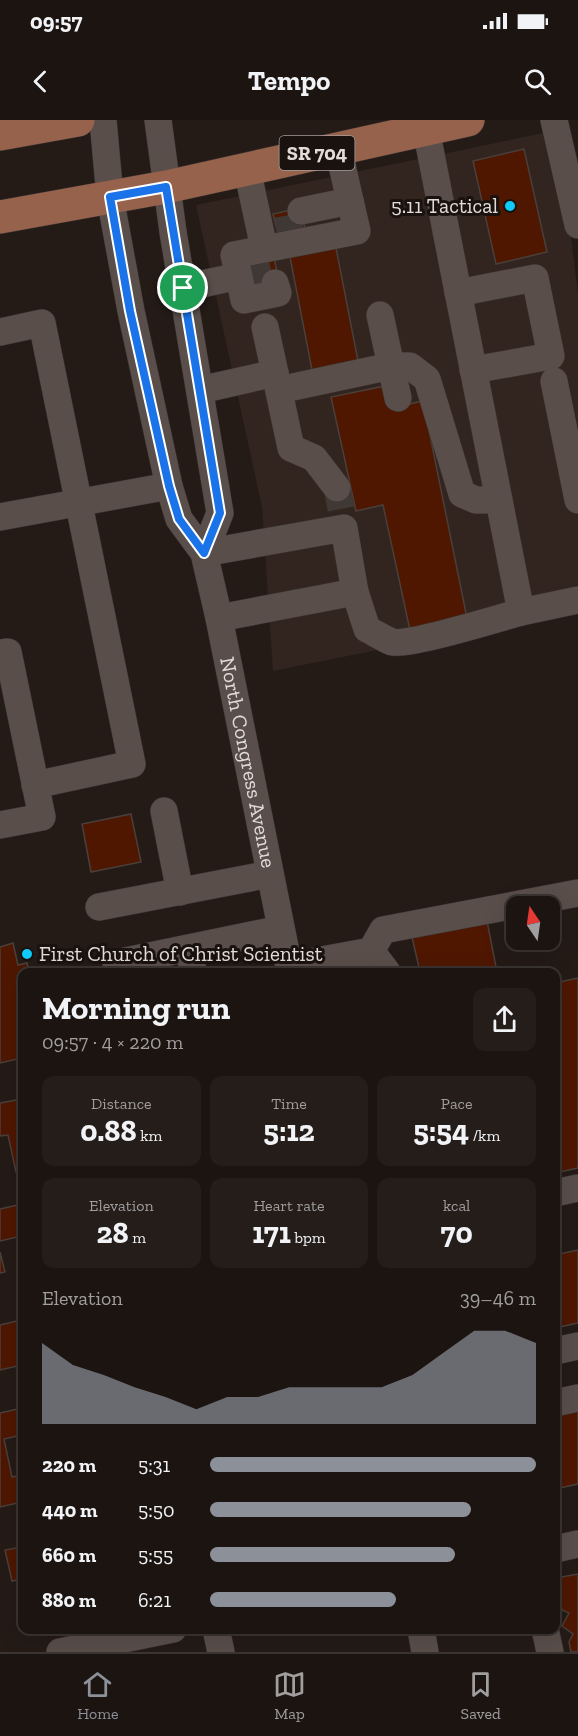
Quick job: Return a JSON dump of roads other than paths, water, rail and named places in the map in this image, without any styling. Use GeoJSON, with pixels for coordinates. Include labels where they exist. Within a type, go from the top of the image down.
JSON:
{"type":"FeatureCollection","features":[{"type":"Feature","properties":{"kind":"main road"},"geometry":{"type":"LineString","coordinates":[[0,134],[78,120]]}},
{"type":"Feature","properties":{"kind":"main road","name":"SR 704"},"geometry":{"type":"LineString","coordinates":[[0,217],[166,187],[468,120]]}},
{"type":"Feature","properties":{"kind":"street","name":"North Congress Avenue"},"geometry":{"type":"LineString","coordinates":[[103,120],[110,197],[130,311],[169,486],[179,519],[204,553],[289,968]]}},
{"type":"Feature","properties":{"kind":"street"},"geometry":{"type":"LineString","coordinates":[[158,120],[166,187],[220,513],[204,553]]}},
{"type":"Feature","properties":{"kind":"street"},"geometry":{"type":"LineString","coordinates":[[554,120],[578,225]]}},
{"type":"Feature","properties":{"kind":"street"},"geometry":{"type":"LineString","coordinates":[[426,129],[521,612]]}},
{"type":"Feature","properties":{"kind":"street"},"geometry":{"type":"LineString","coordinates":[[183,288],[263,255],[357,231],[338,148]]}},
{"type":"Feature","properties":{"kind":"street"},"geometry":{"type":"LineString","coordinates":[[247,169],[263,255]]}},
{"type":"Feature","properties":{"kind":"street"},"geometry":{"type":"LineString","coordinates":[[303,218],[351,208]]}},
{"type":"Feature","properties":{"kind":"street"},"geometry":{"type":"LineString","coordinates":[[458,293],[535,278],[551,356],[473,370]]}},
{"type":"Feature","properties":{"kind":"street"},"geometry":{"type":"LineString","coordinates":[[380,315],[398,398]]}},
{"type":"Feature","properties":{"kind":"street"},"geometry":{"type":"LineString","coordinates":[[0,332],[42,323],[132,764],[35,785]]}},
{"type":"Feature","properties":{"kind":"street"},"geometry":{"type":"LineString","coordinates":[[265,327],[291,448],[314,458],[340,508],[355,592],[367,629],[393,642],[407,641],[578,600]]}},
{"type":"Feature","properties":{"kind":"street"},"geometry":{"type":"LineString","coordinates":[[200,390],[391,366],[410,366],[427,380],[462,494],[476,500],[499,500]]}},
{"type":"Feature","properties":{"kind":"street"},"geometry":{"type":"LineString","coordinates":[[554,381],[578,500]]}},
{"type":"Feature","properties":{"kind":"street"},"geometry":{"type":"LineString","coordinates":[[0,517],[169,486]]}},
{"type":"Feature","properties":{"kind":"street"},"geometry":{"type":"LineString","coordinates":[[204,553],[340,508]]}},
{"type":"Feature","properties":{"kind":"street"},"geometry":{"type":"LineString","coordinates":[[219,618],[355,592]]}},
{"type":"Feature","properties":{"kind":"street"},"geometry":{"type":"LineString","coordinates":[[0,653],[8,652],[42,817],[0,825]]}},
{"type":"Feature","properties":{"kind":"street"},"geometry":{"type":"LineString","coordinates":[[164,811],[180,892]]}},
{"type":"Feature","properties":{"kind":"street"},"geometry":{"type":"LineString","coordinates":[[99,907],[270,874]]}},
{"type":"Feature","properties":{"kind":"street"},"geometry":{"type":"LineString","coordinates":[[300,968],[379,961],[383,930],[578,893]]}},
{"type":"Feature","properties":{"kind":"street"},"geometry":{"type":"LineString","coordinates":[[116,963],[191,960],[281,929]]}},
{"type":"Feature","properties":{"kind":"street"},"geometry":{"type":"LineString","coordinates":[[560,1192],[578,1188]]}},
{"type":"Feature","properties":{"kind":"street"},"geometry":{"type":"LineString","coordinates":[[560,1350],[578,1346]]}},
{"type":"Feature","properties":{"kind":"street"},"geometry":{"type":"LineString","coordinates":[[560,1402],[578,1398]]}},
{"type":"Feature","properties":{"kind":"street"},"geometry":{"type":"LineString","coordinates":[[560,1548],[578,1544]]}},
{"type":"Feature","properties":{"kind":"street"},"geometry":{"type":"LineString","coordinates":[[60,1652],[148,1634]]}},
{"type":"Feature","properties":{"kind":"street"},"geometry":{"type":"LineString","coordinates":[[217,1634],[221,1652]]}},
{"type":"Feature","properties":{"kind":"street"},"geometry":{"type":"LineString","coordinates":[[422,1634],[425,1652]]}},
{"type":"Feature","properties":{"kind":"street"},"geometry":{"type":"LineString","coordinates":[[546,1634],[550,1652]]}},
{"type":"Feature","properties":{"kind":"tunnel"},"geometry":{"type":"LineString","coordinates":[[277,231],[304,226]]}},
{"type":"Feature","properties":{"kind":"tunnel"},"geometry":{"type":"LineString","coordinates":[[255,260],[261,286]]}},
{"type":"Feature","properties":{"kind":"tunnel"},"geometry":{"type":"LineString","coordinates":[[337,488],[341,509]]}},
{"type":"Feature","properties":{"kind":"place","name":"5.11 Tactical"},"geometry":{"type":"Point","coordinates":[510,206]}},
{"type":"Feature","properties":{"kind":"place","name":"First Church of Christ Scientist"},"geometry":{"type":"Point","coordinates":[27,954]}}]}
